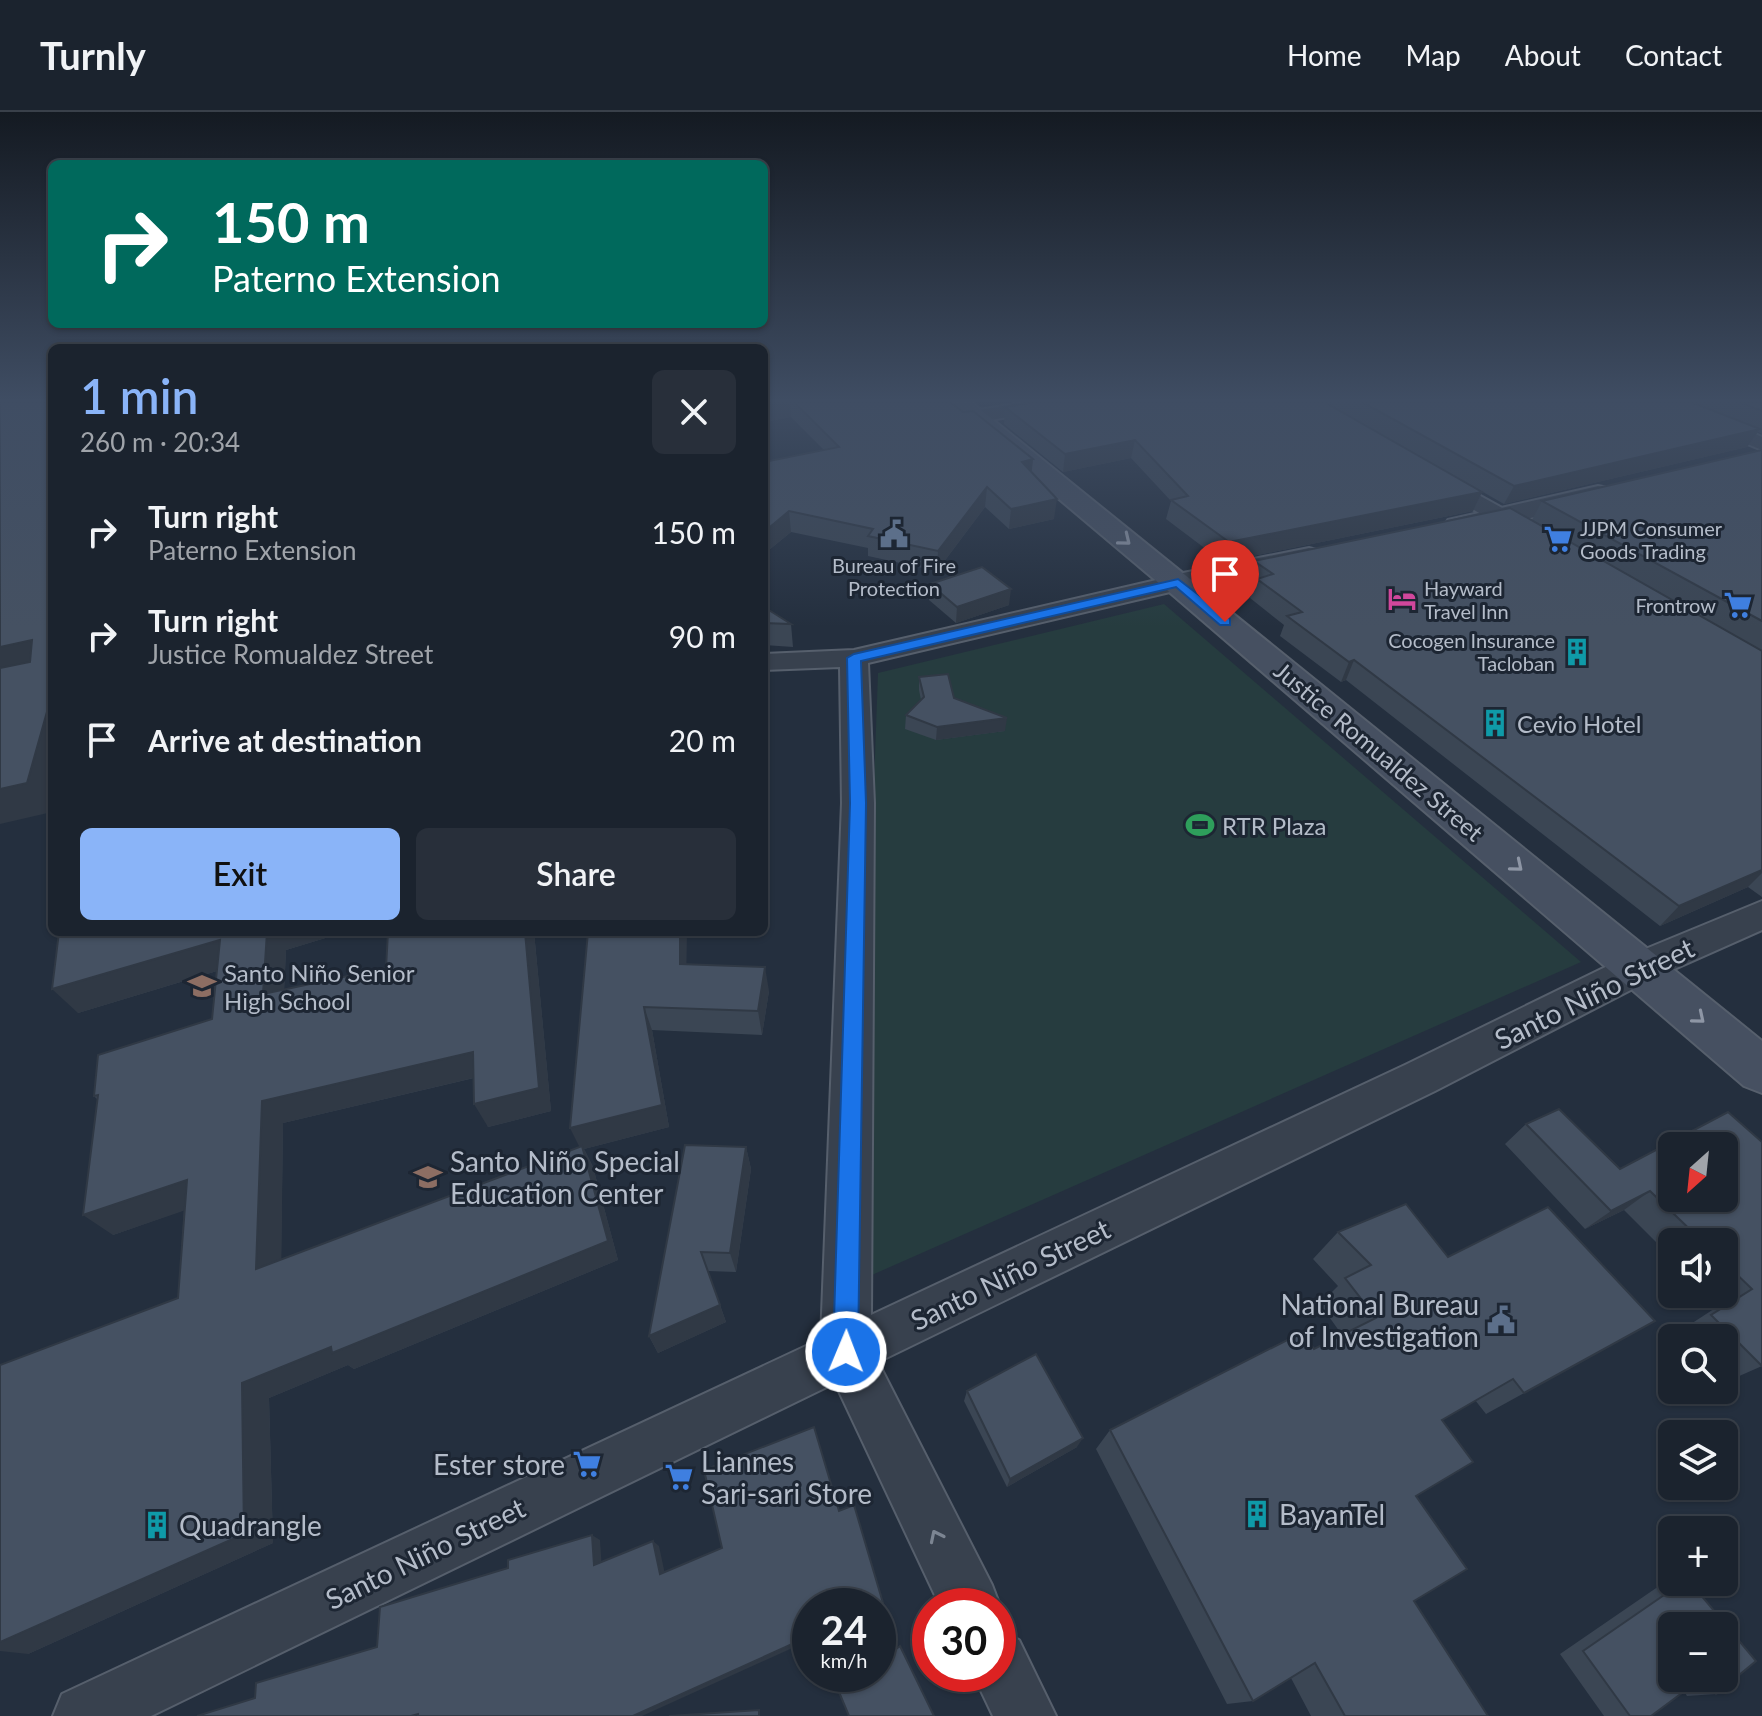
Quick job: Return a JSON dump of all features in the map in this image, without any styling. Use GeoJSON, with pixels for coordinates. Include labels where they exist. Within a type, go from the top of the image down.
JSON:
{"type":"FeatureCollection","features":[{"type":"Feature","properties":{"kind":"main road","name":"Justice Romualdez Street"},"geometry":{"type":"LineString","coordinates":[[1047,477],[1762,1071]]}},
{"type":"Feature","properties":{"kind":"street"},"geometry":{"type":"LineString","coordinates":[[1433,477],[1556,547]]}},
{"type":"Feature","properties":{"kind":"street"},"geometry":{"type":"LineString","coordinates":[[1426,533],[1623,488]]}},
{"type":"Feature","properties":{"kind":"street"},"geometry":{"type":"LineString","coordinates":[[768,662],[854,658],[1178,583],[1334,552]]}},
{"type":"Feature","properties":{"kind":"street"},"geometry":{"type":"LineString","coordinates":[[854,658],[858,803],[846,1352],[962,1588]]}},
{"type":"Feature","properties":{"kind":"street","name":"Santo Niño Street"},"geometry":{"type":"LineString","coordinates":[[84,1716],[1420,1078],[1639,968],[1762,915]]}},
{"type":"Feature","properties":{"kind":"street"},"geometry":{"type":"LineString","coordinates":[[1013,1692],[1025,1716]]}},
{"type":"Feature","properties":{"kind":"green space"},"geometry":{"type":"Polygon","coordinates":[[[1164,604],[1581,962],[856,1282],[878,673],[1164,604]]]}},
{"type":"Feature","properties":{"kind":"building"},"geometry":{"type":"Polygon","coordinates":[[[0,477],[48,477],[48,708],[27,783],[0,789],[0,668],[30,662],[32,640],[0,647],[0,477]]]}},
{"type":"Feature","properties":{"kind":"building"},"geometry":{"type":"Polygon","coordinates":[[[768,477],[1036,477],[1057,499],[1011,509],[987,487],[938,551],[868,536],[873,529],[789,511],[768,529],[768,477]]]}},
{"type":"Feature","properties":{"kind":"building"},"geometry":{"type":"Polygon","coordinates":[[[1170,477],[1455,477],[1482,492],[1229,542],[1171,500],[1188,496],[1170,477]]]}},
{"type":"Feature","properties":{"kind":"building"},"geometry":{"type":"Polygon","coordinates":[[[1497,477],[1553,477],[1514,486],[1497,477]]]}},
{"type":"Feature","properties":{"kind":"building"},"geometry":{"type":"Polygon","coordinates":[[[1646,477],[1762,477],[1762,621],[1542,501],[1646,477]]]}},
{"type":"Feature","properties":{"kind":"building"},"geometry":{"type":"Polygon","coordinates":[[[1510,508],[1762,651],[1762,870],[1679,906],[1354,660],[1349,662],[1287,616],[1302,612],[1257,579],[1273,574],[1254,561],[1510,508]]]}},
{"type":"Feature","properties":{"kind":"building"},"geometry":{"type":"Polygon","coordinates":[[[982,567],[1011,589],[957,607],[930,584],[982,567]]]}},
{"type":"Feature","properties":{"kind":"building"},"geometry":{"type":"Polygon","coordinates":[[[768,610],[791,624],[768,623],[768,610]]]}},
{"type":"Feature","properties":{"kind":"building"},"geometry":{"type":"Polygon","coordinates":[[[948,674],[954,698],[1007,718],[937,727],[906,715],[924,697],[919,677],[948,674]]]}},
{"type":"Feature","properties":{"kind":"building"},"geometry":{"type":"Polygon","coordinates":[[[59,936],[267,936],[263,994],[386,968],[388,936],[525,936],[539,1088],[474,1104],[473,1052],[262,1101],[256,1269],[582,1146],[608,1241],[332,1353],[331,1347],[242,1383],[244,1534],[0,1642],[0,1365],[178,1298],[187,1180],[83,1215],[98,1095],[94,1096],[98,1055],[212,1019],[220,940],[52,989],[59,936]]]}},
{"type":"Feature","properties":{"kind":"building"},"geometry":{"type":"Polygon","coordinates":[[[588,936],[680,936],[680,964],[765,967],[758,1011],[644,1007],[662,1105],[570,1128],[588,936]]]}},
{"type":"Feature","properties":{"kind":"building"},"geometry":{"type":"Polygon","coordinates":[[[1559,1109],[1620,1169],[1658,1149],[1658,1199],[1650,1191],[1611,1211],[1526,1124],[1559,1109]]]}},
{"type":"Feature","properties":{"kind":"building"},"geometry":{"type":"Polygon","coordinates":[[[1728,1112],[1762,1142],[1762,1366],[1738,1342],[1738,1324],[1720,1324],[1711,1315],[1722,1308],[1738,1308],[1738,1298],[1752,1289],[1738,1276],[1738,1228],[1688,1228],[1672,1212],[1738,1212],[1738,1132],[1690,1132],[1728,1112]]]}},
{"type":"Feature","properties":{"kind":"building"},"geometry":{"type":"Polygon","coordinates":[[[685,1145],[746,1147],[730,1253],[701,1252],[720,1305],[649,1336],[685,1145]]]}},
{"type":"Feature","properties":{"kind":"building"},"geometry":{"type":"Polygon","coordinates":[[[1406,1204],[1448,1257],[1548,1207],[1655,1321],[1524,1393],[1513,1379],[1442,1420],[1473,1462],[1416,1496],[1467,1569],[1414,1601],[1488,1716],[1345,1716],[1315,1663],[1253,1701],[1110,1430],[1303,1332],[1314,1349],[1376,1318],[1345,1278],[1371,1265],[1338,1232],[1406,1204]]]}},
{"type":"Feature","properties":{"kind":"building"},"geometry":{"type":"Polygon","coordinates":[[[1036,1354],[1083,1438],[1010,1479],[967,1391],[1036,1354]]]}},
{"type":"Feature","properties":{"kind":"building"},"geometry":{"type":"Polygon","coordinates":[[[814,1427],[839,1511],[854,1505],[879,1588],[792,1588],[792,1644],[633,1716],[197,1716],[255,1698],[256,1683],[377,1647],[380,1607],[508,1568],[508,1560],[592,1535],[594,1565],[653,1541],[660,1574],[722,1548],[704,1470],[814,1427]]]}},
{"type":"Feature","properties":{"kind":"building"},"geometry":{"type":"Polygon","coordinates":[[[1663,1596],[1702,1596],[1715,1612],[1658,1612],[1658,1692],[1683,1692],[1651,1716],[1630,1716],[1583,1651],[1663,1596]]]}},
{"type":"Feature","properties":{"kind":"building"},"geometry":{"type":"Polygon","coordinates":[[[1738,1639],[1756,1661],[1738,1676],[1738,1639]]]}},
{"type":"Feature","properties":{"kind":"building"},"geometry":{"type":"Polygon","coordinates":[[[900,1646],[912,1671],[912,1692],[922,1692],[934,1716],[849,1716],[839,1692],[896,1692],[896,1649],[900,1646]]]}},
{"type":"Feature","properties":{"kind":"building"},"geometry":{"type":"Polygon","coordinates":[[[759,1710],[759,1716],[669,1716],[759,1710]]]}},
{"type":"Feature","properties":{"kind":"place","name":"Bureau of Fire Protection"},"geometry":{"type":"Point","coordinates":[894,534]}},
{"type":"Feature","properties":{"kind":"place","name":"JJPM Consumer Goods Trading"},"geometry":{"type":"Point","coordinates":[1558,539]}},
{"type":"Feature","properties":{"kind":"place","name":"Hayward Travel Inn"},"geometry":{"type":"Point","coordinates":[1402,599]}},
{"type":"Feature","properties":{"kind":"place","name":"Frontrow"},"geometry":{"type":"Point","coordinates":[1738,605]}},
{"type":"Feature","properties":{"kind":"place","name":"Cocogen Insurance Tacloban"},"geometry":{"type":"Point","coordinates":[1577,652]}},
{"type":"Feature","properties":{"kind":"place","name":"Cevio Hotel"},"geometry":{"type":"Point","coordinates":[1495,723]}},
{"type":"Feature","properties":{"kind":"place","name":"RTR Plaza"},"geometry":{"type":"Point","coordinates":[1200,825]}},
{"type":"Feature","properties":{"kind":"place","name":"Santo Niño Senior High School"},"geometry":{"type":"Point","coordinates":[202,986]}},
{"type":"Feature","properties":{"kind":"place","name":"Santo Niño Special Education Center"},"geometry":{"type":"Point","coordinates":[428,1177]}},
{"type":"Feature","properties":{"kind":"place","name":"National Bureau of Investigation"},"geometry":{"type":"Point","coordinates":[1501,1320]}},
{"type":"Feature","properties":{"kind":"place","name":"Ester store"},"geometry":{"type":"Point","coordinates":[587,1464]}},
{"type":"Feature","properties":{"kind":"place","name":"Liannes Sari-sari Store"},"geometry":{"type":"Point","coordinates":[679,1477]}},
{"type":"Feature","properties":{"kind":"place","name":"BayanTel"},"geometry":{"type":"Point","coordinates":[1257,1514]}},
{"type":"Feature","properties":{"kind":"place","name":"Quadrangle"},"geometry":{"type":"Point","coordinates":[157,1525]}},
{"type":"Feature","properties":{"kind":"route"},"geometry":{"type":"LineString","coordinates":[[846,1352],[858,803],[854,658],[1178,583],[1225,622]]}}]}
